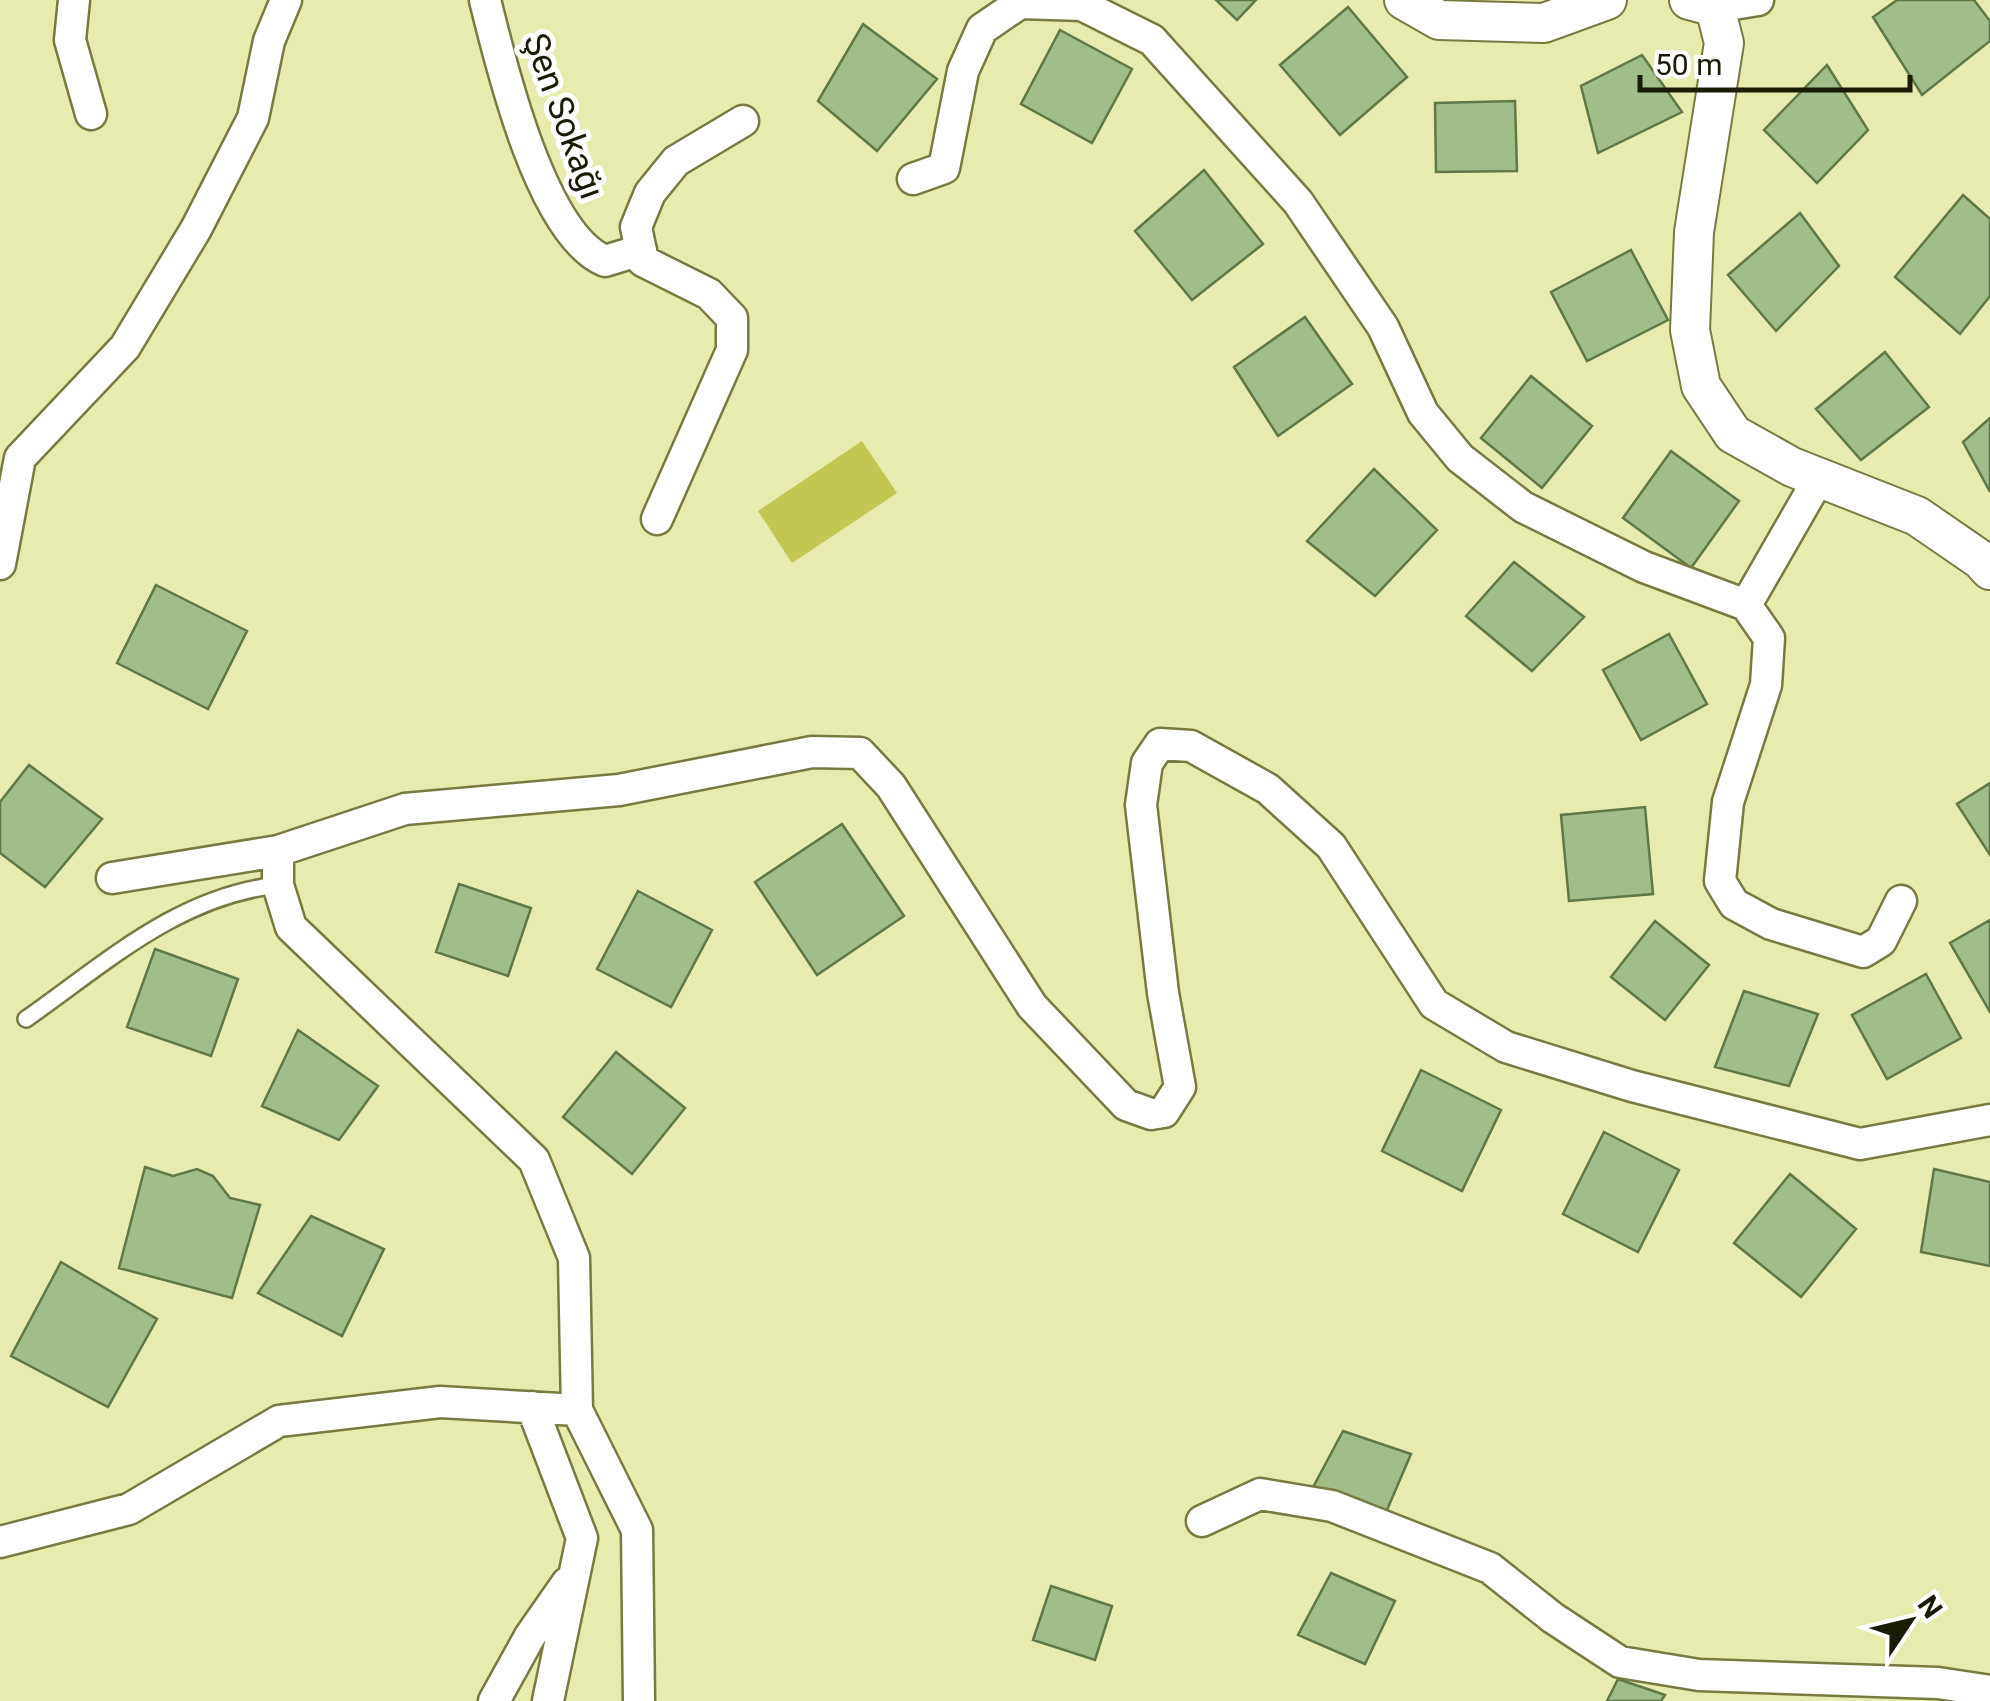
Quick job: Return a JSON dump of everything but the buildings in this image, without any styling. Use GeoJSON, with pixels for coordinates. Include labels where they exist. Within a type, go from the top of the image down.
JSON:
{"type":"FeatureCollection","features":[{"type":"Feature","properties":{"kind":"street"},"geometry":{"type":"LineString","coordinates":[[74,0],[70,40],[90,114]]}},
{"type":"Feature","properties":{"kind":"street"},"geometry":{"type":"LineString","coordinates":[[0,564],[20,458],[126,347],[196,229],[253,118],[270,41],[286,0]]}},
{"type":"Feature","properties":{"kind":"street","name":"Şen Sokağı"},"geometry":{"type":"LineString","coordinates":[[485,0],[507,90],[561,221],[587,254],[605,261],[641,250]]}},
{"type":"Feature","properties":{"kind":"street"},"geometry":{"type":"LineString","coordinates":[[1404,0],[1439,20],[1544,23],[1607,0]]}},
{"type":"Feature","properties":{"kind":"street"},"geometry":{"type":"LineString","coordinates":[[1758,0],[1702,3],[1724,43],[1694,232],[1690,330],[1701,386],[1733,434],[1792,467],[1917,516],[1990,570]]}},
{"type":"Feature","properties":{"kind":"street"},"geometry":{"type":"LineString","coordinates":[[913,180],[944,168],[963,70],[982,29],[1020,3],[1082,5],[1152,40],[1298,202],[1383,328],[1424,413],[1460,458],[1540,515],[1644,567],[1746,605],[1769,638],[1766,685],[1728,802],[1720,882],[1734,904],[1771,924],[1863,952],[1881,940],[1901,901]]}},
{"type":"Feature","properties":{"kind":"street"},"geometry":{"type":"LineString","coordinates":[[657,519],[732,350],[732,318],[709,294],[643,261],[636,227],[650,193],[676,161],[743,121]]}},
{"type":"Feature","properties":{"kind":"street"},"geometry":{"type":"LineString","coordinates":[[1746,605],[1819,478]]}},
{"type":"Feature","properties":{"kind":"street"},"geometry":{"type":"LineString","coordinates":[[112,878],[278,852],[404,809],[618,790],[812,752],[860,753],[892,786],[1032,1006],[1126,1105],[1151,1114],[1164,1112],[1180,1087],[1162,994],[1142,805],[1147,763],[1160,744],[1191,746],[1268,788],[1332,846],[1434,1004],[1506,1047],[1632,1086],[1860,1144],[1990,1120]]}},
{"type":"Feature","properties":{"kind":"street"},"geometry":{"type":"LineString","coordinates":[[278,852],[278,885],[291,927],[534,1160],[574,1258],[577,1410],[637,1530],[638,1701]]}},
{"type":"Feature","properties":{"kind":"street"},"geometry":{"type":"LineString","coordinates":[[0,1542],[129,1509],[279,1421],[440,1402],[577,1410]]}},
{"type":"Feature","properties":{"kind":"street"},"geometry":{"type":"LineString","coordinates":[[532,1407],[582,1538],[548,1701]]}},
{"type":"Feature","properties":{"kind":"street"},"geometry":{"type":"LineString","coordinates":[[1202,1521],[1260,1494],[1332,1506],[1490,1568],[1553,1618],[1620,1662],[1699,1675],[1938,1683],[1990,1692]]}},
{"type":"Feature","properties":{"kind":"street"},"geometry":{"type":"LineString","coordinates":[[494,1701],[530,1636],[575,1573]]}},
{"type":"Feature","properties":{"kind":"street"},"geometry":{"type":"LineString","coordinates":[[1761,1701],[1780,1676]]}},
{"type":"Feature","properties":{"kind":"lane"},"geometry":{"type":"LineString","coordinates":[[26,1019],[172,917],[228,893],[278,885]]}},
{"type":"Feature","properties":{"kind":"shaded area"},"geometry":{"type":"Polygon","coordinates":[[[862,441],[897,493],[792,563],[758,511],[862,441]]]}}]}
